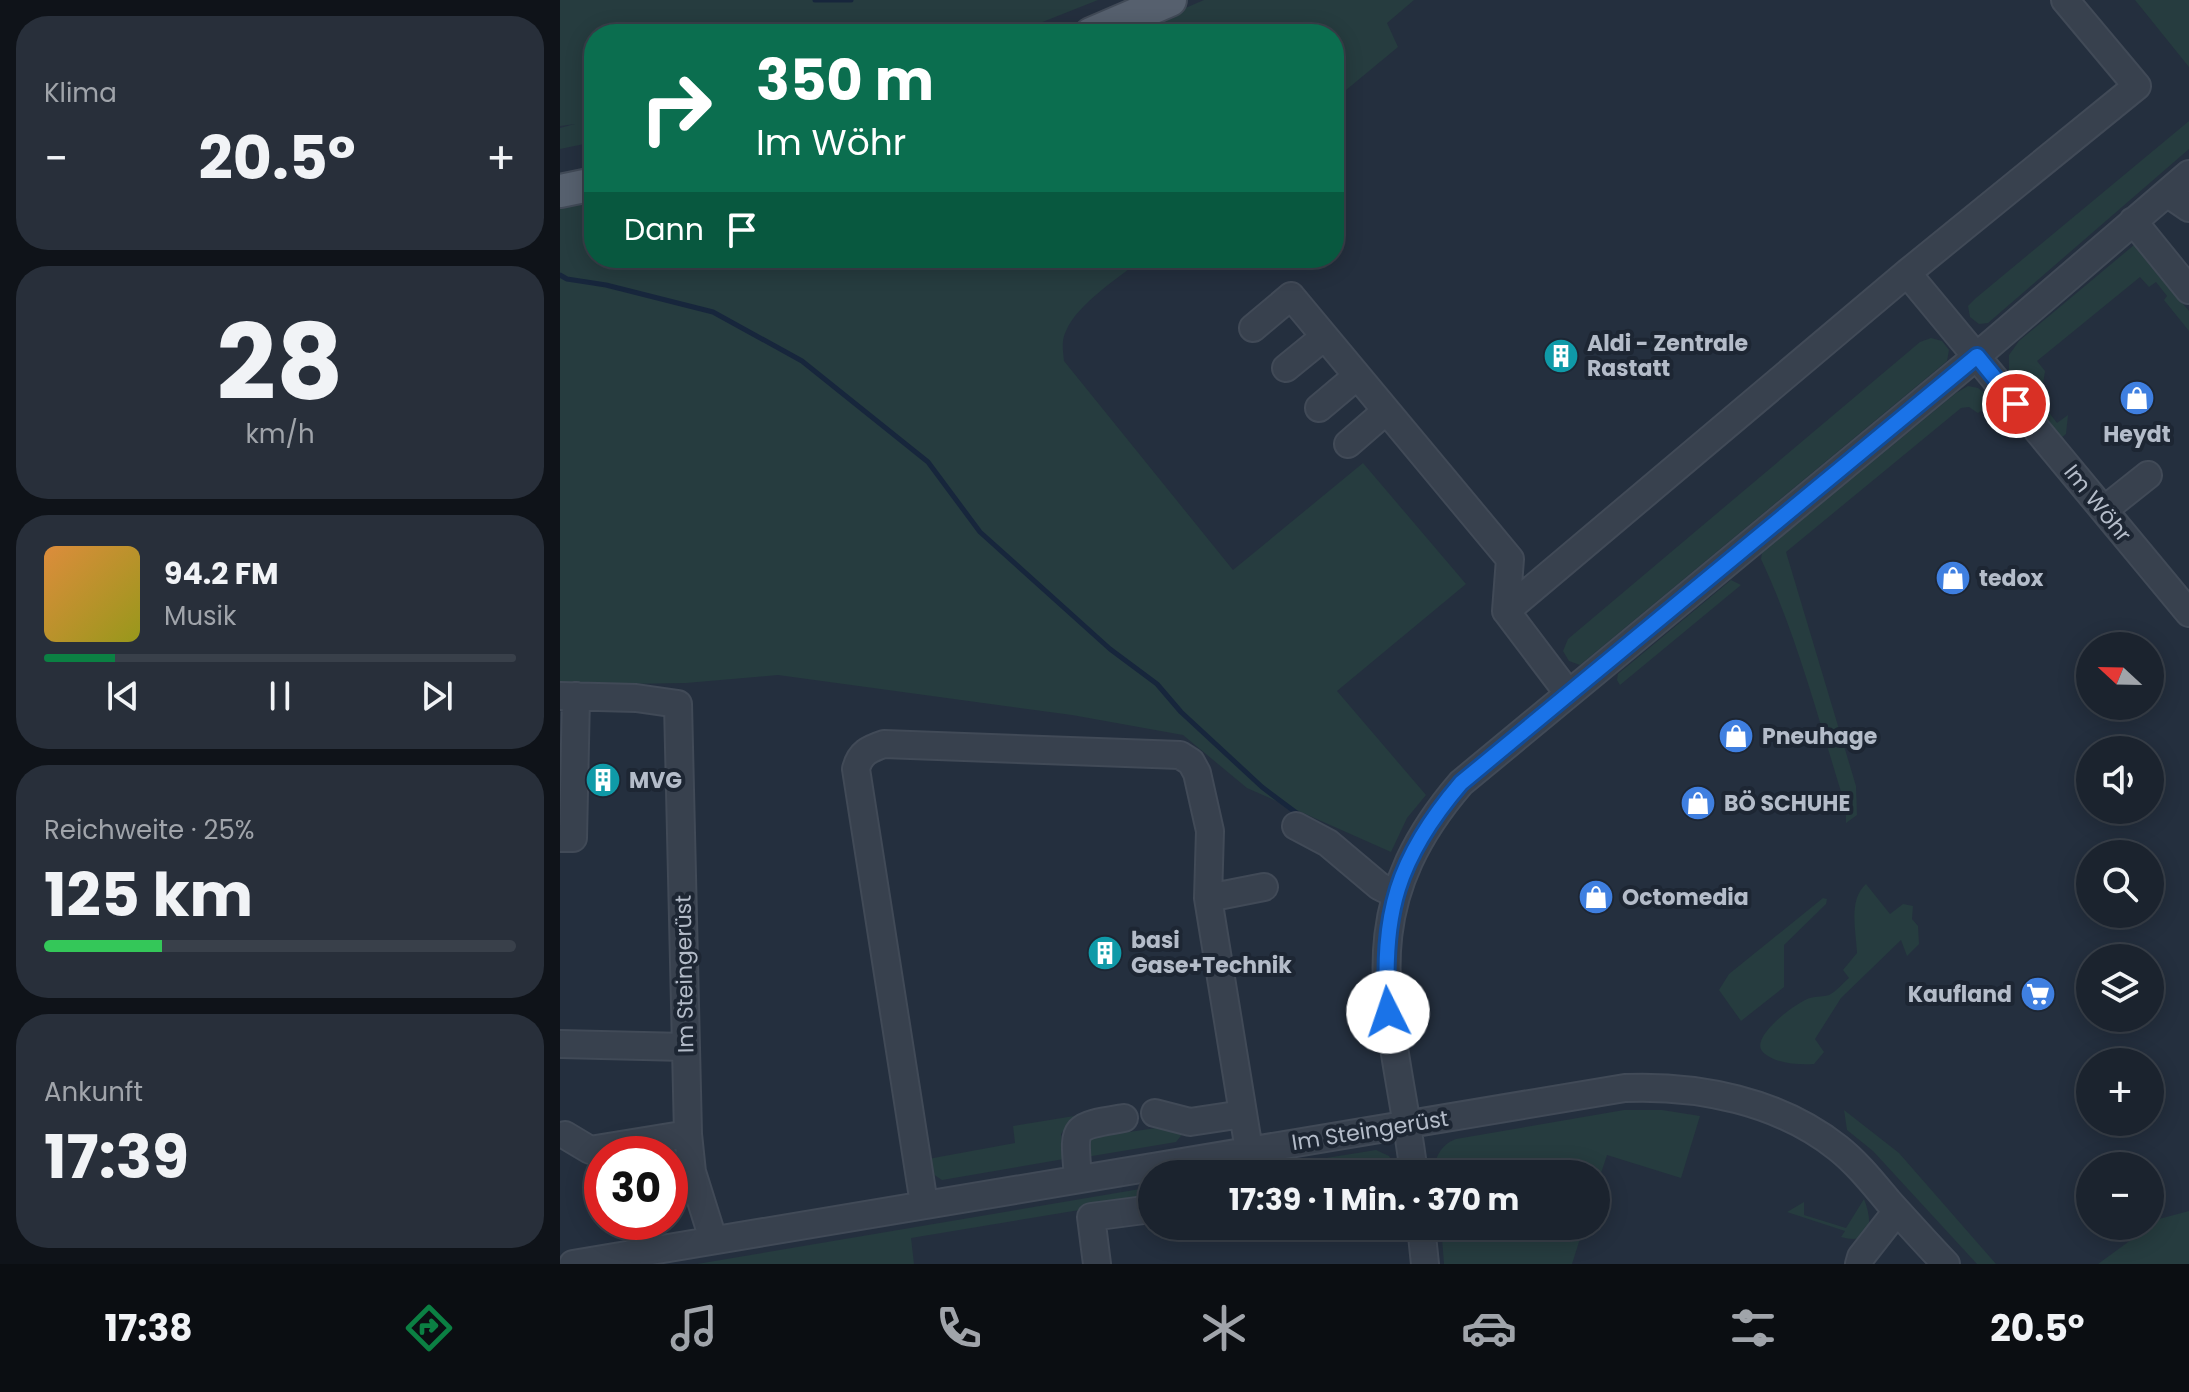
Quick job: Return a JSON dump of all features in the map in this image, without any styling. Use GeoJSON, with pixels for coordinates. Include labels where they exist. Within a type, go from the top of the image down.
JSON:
{"type":"FeatureCollection","features":[{"type":"Feature","properties":{"kind":"main road"},"geometry":{"type":"LineString","coordinates":[[1114,24],[1170,0]]}},
{"type":"Feature","properties":{"kind":"main road"},"geometry":{"type":"LineString","coordinates":[[560,191],[584,186]]}},
{"type":"Feature","properties":{"kind":"street"},"geometry":{"type":"LineString","coordinates":[[1506,611],[1907,273],[2137,86],[2065,0]]}},
{"type":"Feature","properties":{"kind":"street"},"geometry":{"type":"LineString","coordinates":[[1412,1160],[1388,1012],[1386,939],[1395,894],[1417,843],[1439,808],[1461,783],[1977,356],[2189,174]]}},
{"type":"Feature","properties":{"kind":"street"},"geometry":{"type":"LineString","coordinates":[[2167,193],[2189,208]]}},
{"type":"Feature","properties":{"kind":"street"},"geometry":{"type":"LineString","coordinates":[[2133,221],[2189,290]]}},
{"type":"Feature","properties":{"kind":"street","name":"Im Wöhr"},"geometry":{"type":"LineString","coordinates":[[1907,273],[2189,613]]}},
{"type":"Feature","properties":{"kind":"street"},"geometry":{"type":"LineString","coordinates":[[1253,328],[1291,296],[1510,559],[1506,611],[1568,693]]}},
{"type":"Feature","properties":{"kind":"street"},"geometry":{"type":"LineString","coordinates":[[1286,368],[1324,337]]}},
{"type":"Feature","properties":{"kind":"street"},"geometry":{"type":"LineString","coordinates":[[1319,408],[1357,376]]}},
{"type":"Feature","properties":{"kind":"street"},"geometry":{"type":"LineString","coordinates":[[1348,444],[1386,411]]}},
{"type":"Feature","properties":{"kind":"street"},"geometry":{"type":"LineString","coordinates":[[2104,510],[2148,475]]}},
{"type":"Feature","properties":{"kind":"street"},"geometry":{"type":"LineString","coordinates":[[560,838],[573,838],[568,696]]}},
{"type":"Feature","properties":{"kind":"street","name":"Im Steingerüst"},"geometry":{"type":"LineString","coordinates":[[568,696],[636,698],[678,704],[688,1134]]}},
{"type":"Feature","properties":{"kind":"street"},"geometry":{"type":"LineString","coordinates":[[924,1204],[856,769],[859,758],[870,748],[884,744],[1180,755],[1191,762],[1197,773],[1210,831],[1208,898],[1249,1150]]}},
{"type":"Feature","properties":{"kind":"street"},"geometry":{"type":"LineString","coordinates":[[1296,826],[1328,843],[1379,886],[1395,894]]}},
{"type":"Feature","properties":{"kind":"street"},"geometry":{"type":"LineString","coordinates":[[1208,898],[1264,887]]}},
{"type":"Feature","properties":{"kind":"street"},"geometry":{"type":"LineString","coordinates":[[560,1044],[685,1047]]}},
{"type":"Feature","properties":{"kind":"street","name":"Im Steingerüst"},"geometry":{"type":"LineString","coordinates":[[573,1264],[662,1256],[713,1239],[1625,1088],[1654,1087],[1690,1090],[1755,1105],[1812,1131],[1846,1154],[1946,1264]]}},
{"type":"Feature","properties":{"kind":"street"},"geometry":{"type":"LineString","coordinates":[[1155,1113],[1190,1122],[1243,1114]]}},
{"type":"Feature","properties":{"kind":"street"},"geometry":{"type":"LineString","coordinates":[[1078,1178],[1075,1137],[1079,1129],[1087,1124],[1124,1118]]}},
{"type":"Feature","properties":{"kind":"street"},"geometry":{"type":"LineString","coordinates":[[562,1147],[590,1150],[688,1134]]}},
{"type":"Feature","properties":{"kind":"street","name":"Im Steingerüst"},"geometry":{"type":"LineString","coordinates":[[688,1188],[713,1239]]}},
{"type":"Feature","properties":{"kind":"street"},"geometry":{"type":"LineString","coordinates":[[1097,1264],[1091,1217],[1138,1211]]}},
{"type":"Feature","properties":{"kind":"street"},"geometry":{"type":"LineString","coordinates":[[1859,1264],[1861,1257],[1897,1211]]}},
{"type":"Feature","properties":{"kind":"street"},"geometry":{"type":"LineString","coordinates":[[1422,1240],[1425,1264]]}},
{"type":"Feature","properties":{"kind":"green space"},"geometry":{"type":"Polygon","coordinates":[[[560,0],[1098,0],[1037,24],[584,24],[584,144],[560,149],[560,128],[575,124],[560,126],[560,0]]]}},
{"type":"Feature","properties":{"kind":"green space"},"geometry":{"type":"Polygon","coordinates":[[[1204,0],[1414,0],[1387,23],[1398,47],[1344,92],[1344,24],[1148,24],[1204,0]]]}},
{"type":"Feature","properties":{"kind":"green space"},"geometry":{"type":"Polygon","coordinates":[[[2135,0],[2189,0],[2189,67],[2135,0]]]}},
{"type":"Feature","properties":{"kind":"green space"},"geometry":{"type":"Polygon","coordinates":[[[2189,121],[2189,149],[1988,323],[1979,324],[1970,317],[1968,306],[1976,298],[2189,121]]]}},
{"type":"Feature","properties":{"kind":"green space"},"geometry":{"type":"Polygon","coordinates":[[[584,202],[584,268],[1130,268],[1079,311],[1063,338],[1064,361],[1233,570],[1363,463],[1466,584],[1337,691],[1426,795],[1407,818],[1391,852],[1247,788],[1183,735],[1072,715],[778,675],[686,683],[560,685],[560,207],[584,202]]]}},
{"type":"Feature","properties":{"kind":"green space"},"geometry":{"type":"Polygon","coordinates":[[[2134,245],[2189,311],[2189,331],[2164,300],[2167,296],[2156,282],[2149,287],[2140,277],[2037,361],[2045,371],[2043,384],[2033,392],[2057,423],[2068,415],[2066,434],[2061,438],[2009,373],[2009,355],[2019,341],[2134,245]]]}},
{"type":"Feature","properties":{"kind":"green space"},"geometry":{"type":"Polygon","coordinates":[[[1931,338],[1942,341],[1949,350],[1947,361],[1580,665],[1569,661],[1563,651],[1568,639],[1920,342],[1931,338]]]}},
{"type":"Feature","properties":{"kind":"green space"},"geometry":{"type":"Polygon","coordinates":[[[1968,386],[1978,388],[1994,401],[1978,413],[1969,407],[1961,408],[1786,552],[1856,786],[1857,815],[1846,823],[1846,808],[1808,682],[1761,559],[1762,553],[1968,386]]]}},
{"type":"Feature","properties":{"kind":"green space"},"geometry":{"type":"Polygon","coordinates":[[[1731,580],[1741,585],[1620,685],[1618,674],[1731,580]]]}},
{"type":"Feature","properties":{"kind":"green space"},"geometry":{"type":"Polygon","coordinates":[[[1866,884],[1890,914],[1903,904],[1913,906],[1912,919],[1918,926],[1919,944],[1907,956],[1901,940],[1841,998],[1815,1039],[1824,1052],[1814,1064],[1789,1063],[1770,1057],[1760,1048],[1761,1040],[1775,1022],[1812,997],[1832,994],[1849,978],[1843,970],[1857,953],[1855,907],[1866,884]]]}},
{"type":"Feature","properties":{"kind":"green space"},"geometry":{"type":"Polygon","coordinates":[[[1823,898],[1827,899],[1826,904],[1784,945],[1784,987],[1741,1021],[1719,990],[1729,974],[1823,898]]]}},
{"type":"Feature","properties":{"kind":"green space"},"geometry":{"type":"Polygon","coordinates":[[[1624,1110],[1662,1110],[1700,1116],[1681,1178],[1607,1155],[1605,1160],[1436,1160],[1446,1145],[1456,1139],[1624,1110]]]}},
{"type":"Feature","properties":{"kind":"green space"},"geometry":{"type":"Polygon","coordinates":[[[1844,1110],[1899,1153],[1996,1264],[1977,1264],[1873,1151],[1847,1130],[1844,1110]]]}},
{"type":"Feature","properties":{"kind":"green space"},"geometry":{"type":"Polygon","coordinates":[[[1074,1116],[1061,1134],[1064,1159],[942,1180],[930,1172],[928,1159],[1015,1143],[1013,1126],[1074,1116]]]}},
{"type":"Feature","properties":{"kind":"green space"},"geometry":{"type":"Polygon","coordinates":[[[1169,1126],[1184,1132],[1176,1142],[1086,1157],[1083,1139],[1169,1126]]]}},
{"type":"Feature","properties":{"kind":"green space"},"geometry":{"type":"Polygon","coordinates":[[[1376,1150],[1391,1160],[1314,1160],[1376,1150]]]}},
{"type":"Feature","properties":{"kind":"green space"},"geometry":{"type":"Polygon","coordinates":[[[1138,1189],[1138,1200],[911,1238],[914,1264],[697,1264],[1138,1189]]]}},
{"type":"Feature","properties":{"kind":"green space"},"geometry":{"type":"Polygon","coordinates":[[[1864,1199],[1869,1224],[1865,1235],[1859,1238],[1841,1237],[1845,1231],[1787,1212],[1804,1202],[1804,1215],[1846,1228],[1864,1199]]]}},
{"type":"Feature","properties":{"kind":"green space"},"geometry":{"type":"Polygon","coordinates":[[[2189,1211],[2189,1264],[2098,1264],[2131,1240],[2164,1240],[2164,1218],[2189,1211]]]}},
{"type":"Feature","properties":{"kind":"green space"},"geometry":{"type":"Polygon","coordinates":[[[1442,1240],[1580,1240],[1572,1264],[1444,1264],[1442,1240]]]}},
{"type":"Feature","properties":{"kind":"waterway"},"geometry":{"type":"LineString","coordinates":[[815,0],[851,0]]}},
{"type":"Feature","properties":{"kind":"waterway"},"geometry":{"type":"LineString","coordinates":[[560,275],[713,312],[802,361],[928,462],[980,532],[1110,649],[1157,684],[1181,712],[1262,787],[1302,817]]}},
{"type":"Feature","properties":{"kind":"place","name":"Aldi - Zentrale Rastatt"},"geometry":{"type":"Point","coordinates":[1561,356]}},
{"type":"Feature","properties":{"kind":"place","name":"Heydt"},"geometry":{"type":"Point","coordinates":[2137,398]}},
{"type":"Feature","properties":{"kind":"place","name":"tedox"},"geometry":{"type":"Point","coordinates":[1953,578]}},
{"type":"Feature","properties":{"kind":"place","name":"Pneuhage"},"geometry":{"type":"Point","coordinates":[1736,736]}},
{"type":"Feature","properties":{"kind":"place","name":"MVG"},"geometry":{"type":"Point","coordinates":[603,780]}},
{"type":"Feature","properties":{"kind":"place","name":"BÖ SCHUHE"},"geometry":{"type":"Point","coordinates":[1698,803]}},
{"type":"Feature","properties":{"kind":"place","name":"Octomedia"},"geometry":{"type":"Point","coordinates":[1596,897]}},
{"type":"Feature","properties":{"kind":"place","name":"basi Gase+Technik"},"geometry":{"type":"Point","coordinates":[1105,953]}},
{"type":"Feature","properties":{"kind":"place","name":"Kaufland"},"geometry":{"type":"Point","coordinates":[2038,994]}},
{"type":"Feature","properties":{"kind":"route"},"geometry":{"type":"LineString","coordinates":[[1388,1012],[1386,939],[1400,878],[1428,825],[1461,783],[1977,356],[2016,404]]}}]}
